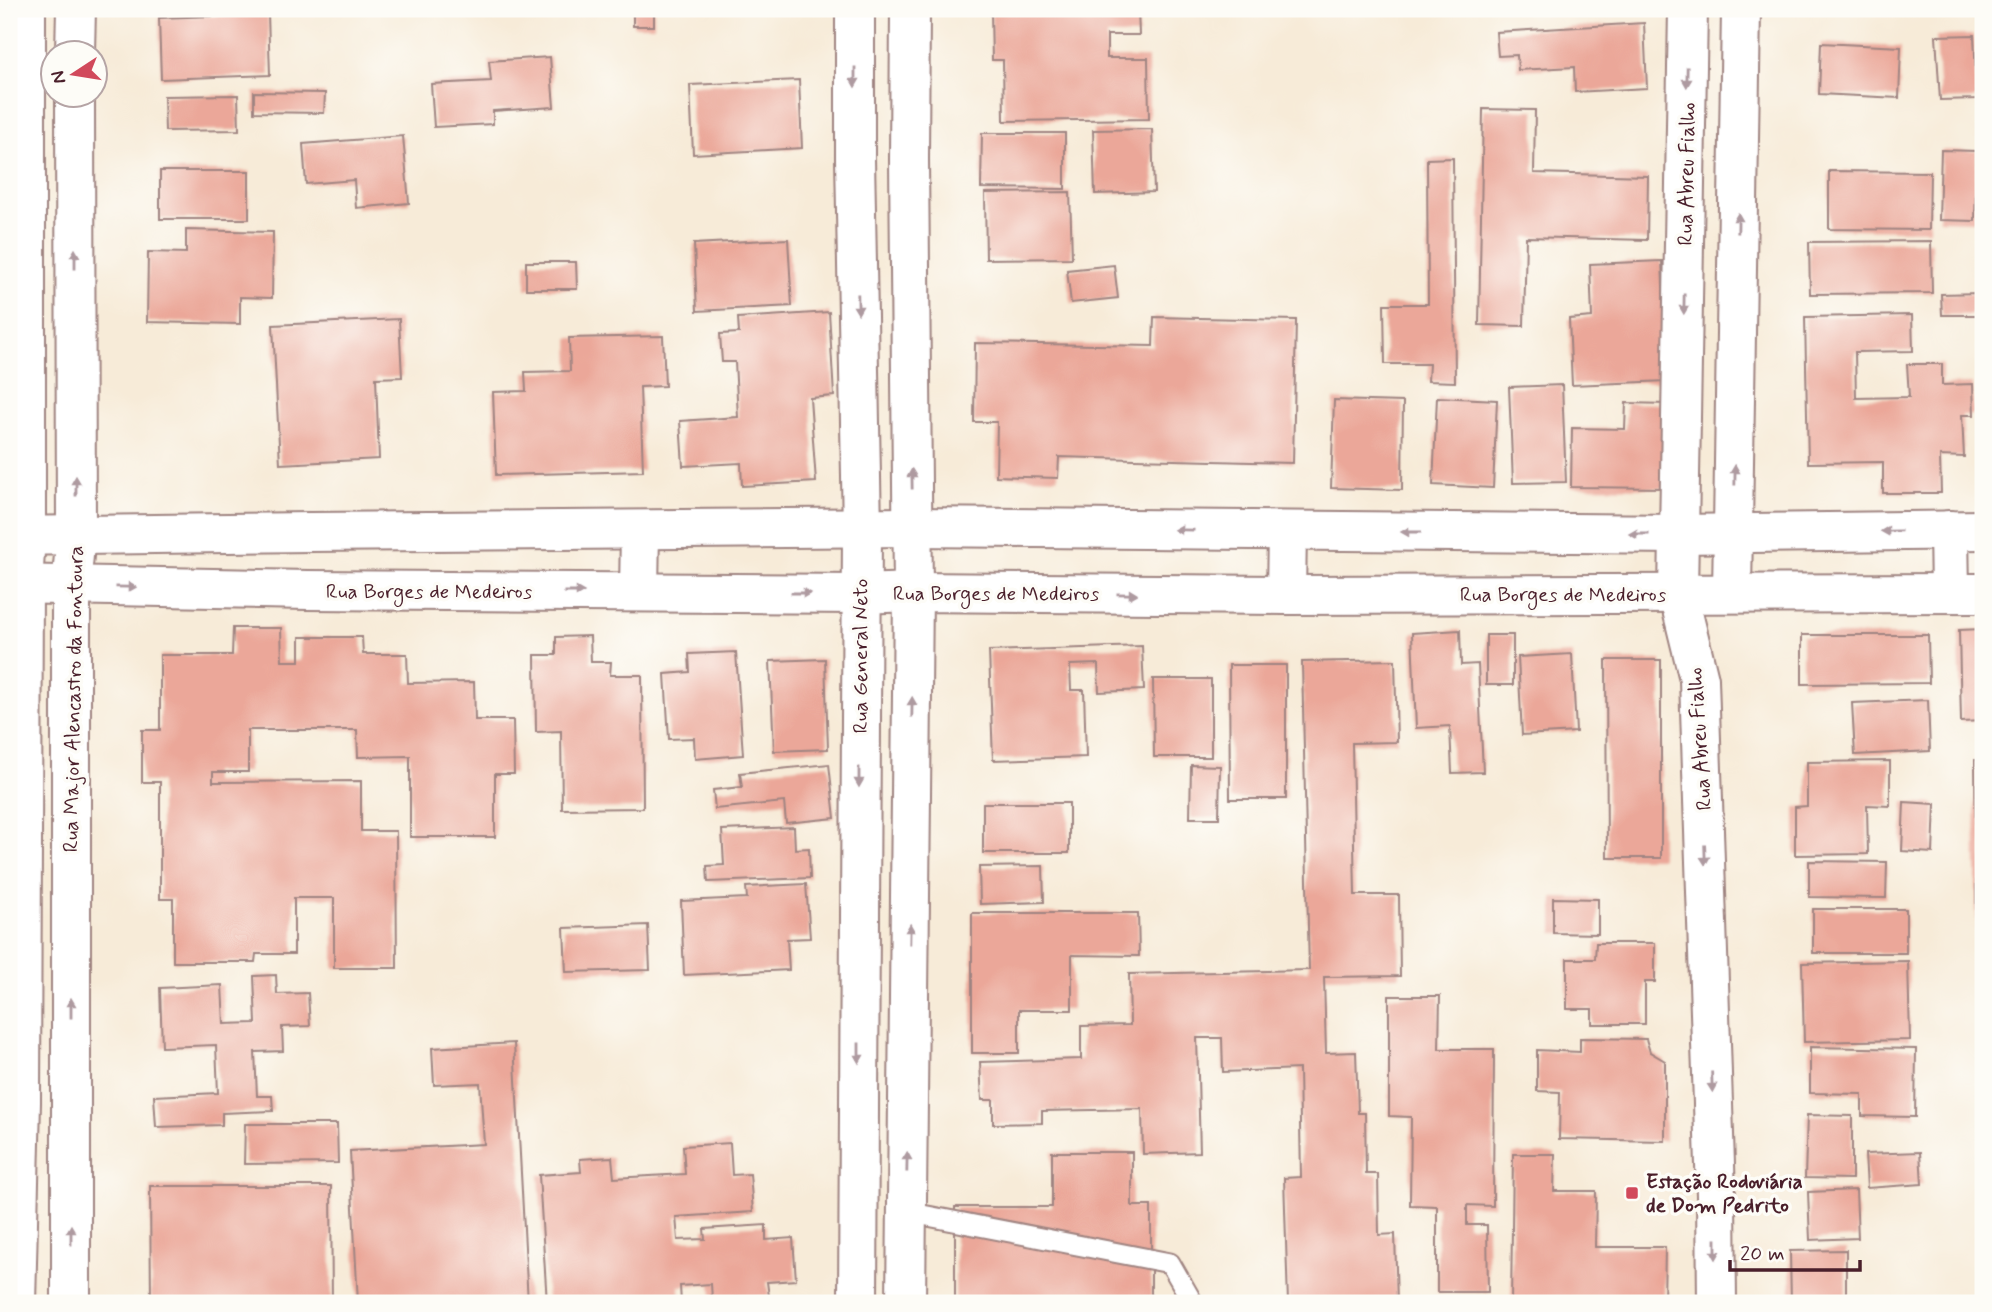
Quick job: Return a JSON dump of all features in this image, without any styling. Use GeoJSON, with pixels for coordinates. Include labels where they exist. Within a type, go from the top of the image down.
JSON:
{"type":"FeatureCollection","features":[{"type":"Feature","properties":{"kind":"street"},"geometry":{"type":"LineString","coordinates":[[16,1303],[16,584],[25,312],[26,9]]}},
{"type":"Feature","properties":{"kind":"street"},"geometry":{"type":"LineString","coordinates":[[75,38],[76,9]]}},
{"type":"Feature","properties":{"kind":"street","name":"Rua General Neto"},"geometry":{"type":"LineString","coordinates":[[855,9],[862,528],[858,1303]]}},
{"type":"Feature","properties":{"kind":"street"},"geometry":{"type":"LineString","coordinates":[[906,1303],[914,592],[910,9]]}},
{"type":"Feature","properties":{"kind":"street","name":"Rua Abreu Fialho"},"geometry":{"type":"LineString","coordinates":[[1688,9],[1678,593],[1699,679],[1716,1195],[1717,1303]]}},
{"type":"Feature","properties":{"kind":"street"},"geometry":{"type":"LineString","coordinates":[[1732,593],[1741,9]]}},
{"type":"Feature","properties":{"kind":"street","name":"Rua Major Alencastro da Fontoura"},"geometry":{"type":"LineString","coordinates":[[71,1303],[71,586],[76,535],[75,108]]}},
{"type":"Feature","properties":{"kind":"street"},"geometry":{"type":"LineString","coordinates":[[24,136],[74,135]]}},
{"type":"Feature","properties":{"kind":"street"},"geometry":{"type":"LineString","coordinates":[[855,158],[909,159]]}},
{"type":"Feature","properties":{"kind":"street"},"geometry":{"type":"LineString","coordinates":[[25,312],[75,311]]}},
{"type":"Feature","properties":{"kind":"street"},"geometry":{"type":"LineString","coordinates":[[18,536],[912,527],[1680,534],[1966,530],[1967,593]]}},
{"type":"Feature","properties":{"kind":"street"},"geometry":{"type":"LineString","coordinates":[[639,592],[640,530]]}},
{"type":"Feature","properties":{"kind":"street"},"geometry":{"type":"LineString","coordinates":[[1286,595],[1287,531]]}},
{"type":"Feature","properties":{"kind":"street"},"geometry":{"type":"LineString","coordinates":[[308,590],[311,532]]}},
{"type":"Feature","properties":{"kind":"street","name":"Rua Borges de Medeiros"},"geometry":{"type":"LineString","coordinates":[[16,584],[308,590],[860,594],[1967,593]]}},
{"type":"Feature","properties":{"kind":"street"},"geometry":{"type":"LineString","coordinates":[[859,995],[909,995]]}},
{"type":"Feature","properties":{"kind":"street"},"geometry":{"type":"LineString","coordinates":[[15,1101],[71,1102]]}},
{"type":"Feature","properties":{"kind":"lane"},"geometry":{"type":"LineString","coordinates":[[907,1212],[1170,1263],[1193,1303]]}},
{"type":"Feature","properties":{"kind":"building"},"geometry":{"type":"Polygon","coordinates":[[[633,9],[654,9],[654,26],[633,26],[633,9]]]}},
{"type":"Feature","properties":{"kind":"building"},"geometry":{"type":"Polygon","coordinates":[[[1138,9],[1139,35],[1107,35],[1107,58],[1148,58],[1149,119],[1004,121],[1003,60],[992,60],[991,11],[1138,9]]]}},
{"type":"Feature","properties":{"kind":"building"},"geometry":{"type":"Polygon","coordinates":[[[1157,9],[1189,9],[1189,12],[1157,14],[1157,9]]]}},
{"type":"Feature","properties":{"kind":"building"},"geometry":{"type":"Polygon","coordinates":[[[268,14],[270,75],[161,79],[159,18],[268,14]]]}},
{"type":"Feature","properties":{"kind":"building"},"geometry":{"type":"Polygon","coordinates":[[[1644,23],[1647,88],[1575,92],[1574,67],[1518,70],[1517,55],[1498,56],[1496,32],[1644,23]]]}},
{"type":"Feature","properties":{"kind":"building"},"geometry":{"type":"Polygon","coordinates":[[[1974,35],[1977,99],[1940,100],[1936,36],[1974,35]]]}},
{"type":"Feature","properties":{"kind":"building"},"geometry":{"type":"Polygon","coordinates":[[[1821,43],[1901,47],[1899,98],[1819,94],[1821,43]]]}},
{"type":"Feature","properties":{"kind":"building"},"geometry":{"type":"Polygon","coordinates":[[[550,57],[554,107],[493,111],[493,124],[434,127],[431,84],[491,81],[489,61],[550,57]]]}},
{"type":"Feature","properties":{"kind":"building"},"geometry":{"type":"Polygon","coordinates":[[[799,80],[802,148],[693,154],[690,85],[799,80]]]}},
{"type":"Feature","properties":{"kind":"building"},"geometry":{"type":"Polygon","coordinates":[[[254,92],[325,93],[324,113],[254,112],[254,92]]]}},
{"type":"Feature","properties":{"kind":"building"},"geometry":{"type":"Polygon","coordinates":[[[238,95],[239,130],[165,131],[164,96],[238,95]]]}},
{"type":"Feature","properties":{"kind":"building"},"geometry":{"type":"Polygon","coordinates":[[[1483,109],[1535,110],[1534,173],[1648,176],[1647,240],[1526,237],[1524,326],[1479,325],[1483,109]]]}},
{"type":"Feature","properties":{"kind":"building"},"geometry":{"type":"Polygon","coordinates":[[[1152,129],[1154,192],[1095,194],[1093,130],[1152,129]]]}},
{"type":"Feature","properties":{"kind":"building"},"geometry":{"type":"Polygon","coordinates":[[[982,133],[1065,133],[1065,189],[981,188],[982,133]]]}},
{"type":"Feature","properties":{"kind":"building"},"geometry":{"type":"Polygon","coordinates":[[[403,136],[409,203],[356,208],[354,180],[306,184],[303,144],[403,136]]]}},
{"type":"Feature","properties":{"kind":"building"},"geometry":{"type":"Polygon","coordinates":[[[1941,150],[1977,151],[1975,221],[1939,220],[1941,150]]]}},
{"type":"Feature","properties":{"kind":"building"},"geometry":{"type":"Polygon","coordinates":[[[1453,158],[1455,382],[1428,381],[1429,364],[1385,364],[1384,304],[1428,304],[1427,159],[1453,158]]]}},
{"type":"Feature","properties":{"kind":"building"},"geometry":{"type":"Polygon","coordinates":[[[160,171],[249,171],[249,219],[160,219],[160,171]]]}},
{"type":"Feature","properties":{"kind":"building"},"geometry":{"type":"Polygon","coordinates":[[[1829,171],[1930,172],[1929,230],[1829,229],[1829,171]]]}},
{"type":"Feature","properties":{"kind":"building"},"geometry":{"type":"Polygon","coordinates":[[[1070,192],[1072,258],[986,259],[985,193],[1070,192]]]}},
{"type":"Feature","properties":{"kind":"building"},"geometry":{"type":"Polygon","coordinates":[[[186,230],[273,232],[272,298],[240,297],[240,324],[147,322],[148,252],[186,253],[186,230]]]}},
{"type":"Feature","properties":{"kind":"building"},"geometry":{"type":"Polygon","coordinates":[[[788,239],[792,306],[697,311],[694,244],[788,239]]]}},
{"type":"Feature","properties":{"kind":"building"},"geometry":{"type":"Polygon","coordinates":[[[1931,241],[1932,293],[1810,294],[1809,242],[1931,241]]]}},
{"type":"Feature","properties":{"kind":"building"},"geometry":{"type":"Polygon","coordinates":[[[1662,261],[1667,381],[1572,385],[1569,319],[1592,317],[1590,264],[1662,261]]]}},
{"type":"Feature","properties":{"kind":"building"},"geometry":{"type":"Polygon","coordinates":[[[526,262],[576,262],[577,289],[526,289],[526,262]]]}},
{"type":"Feature","properties":{"kind":"building"},"geometry":{"type":"Polygon","coordinates":[[[1114,265],[1118,298],[1071,303],[1067,270],[1114,265]]]}},
{"type":"Feature","properties":{"kind":"building"},"geometry":{"type":"Polygon","coordinates":[[[1980,293],[1981,315],[1942,315],[1941,294],[1980,293]]]}},
{"type":"Feature","properties":{"kind":"building"},"geometry":{"type":"Polygon","coordinates":[[[829,312],[834,396],[810,398],[816,482],[742,486],[741,463],[683,466],[680,421],[738,417],[735,362],[722,362],[720,334],[739,333],[738,318],[829,312]]]}},
{"type":"Feature","properties":{"kind":"building"},"geometry":{"type":"Polygon","coordinates":[[[1912,315],[1913,351],[1855,352],[1856,398],[1909,397],[1907,364],[1942,364],[1942,385],[1973,384],[1974,415],[1962,415],[1964,457],[1940,456],[1941,493],[1883,493],[1883,462],[1808,463],[1805,317],[1912,315]]]}},
{"type":"Feature","properties":{"kind":"building"},"geometry":{"type":"Polygon","coordinates":[[[1154,317],[1296,320],[1293,463],[1059,457],[1058,478],[996,476],[997,422],[974,422],[975,343],[1153,346],[1154,317]]]}},
{"type":"Feature","properties":{"kind":"building"},"geometry":{"type":"Polygon","coordinates":[[[399,319],[402,377],[376,378],[379,459],[280,464],[273,325],[399,319]]]}},
{"type":"Feature","properties":{"kind":"building"},"geometry":{"type":"Polygon","coordinates":[[[663,336],[665,386],[640,387],[643,471],[496,475],[493,392],[526,391],[525,372],[570,371],[569,338],[663,336]]]}},
{"type":"Feature","properties":{"kind":"building"},"geometry":{"type":"Polygon","coordinates":[[[1562,385],[1566,482],[1513,483],[1509,387],[1562,385]]]}},
{"type":"Feature","properties":{"kind":"building"},"geometry":{"type":"Polygon","coordinates":[[[1437,397],[1497,400],[1493,488],[1433,485],[1437,397]]]}},
{"type":"Feature","properties":{"kind":"building"},"geometry":{"type":"Polygon","coordinates":[[[1334,400],[1403,402],[1402,490],[1331,488],[1334,400]]]}},
{"type":"Feature","properties":{"kind":"building"},"geometry":{"type":"Polygon","coordinates":[[[1626,403],[1668,404],[1667,488],[1571,487],[1572,428],[1625,429],[1626,403]]]}},
{"type":"Feature","properties":{"kind":"building"},"geometry":{"type":"Polygon","coordinates":[[[233,628],[281,628],[282,661],[300,661],[300,637],[362,637],[363,654],[407,654],[408,683],[474,682],[475,720],[513,720],[514,774],[495,774],[495,837],[410,837],[410,756],[358,757],[357,730],[248,730],[248,772],[213,772],[213,782],[361,781],[361,831],[396,831],[397,968],[334,968],[334,898],[294,898],[294,954],[256,954],[255,962],[173,962],[173,899],[160,899],[160,782],[142,782],[142,730],[160,730],[160,655],[232,655],[233,628]]]}},
{"type":"Feature","properties":{"kind":"building"},"geometry":{"type":"Polygon","coordinates":[[[1983,629],[1983,721],[1961,722],[1959,630],[1983,629]]]}},
{"type":"Feature","properties":{"kind":"building"},"geometry":{"type":"Polygon","coordinates":[[[1460,630],[1461,665],[1478,664],[1483,772],[1452,773],[1450,726],[1416,728],[1412,633],[1460,630]]]}},
{"type":"Feature","properties":{"kind":"building"},"geometry":{"type":"Polygon","coordinates":[[[1486,635],[1513,635],[1513,685],[1486,685],[1486,635]]]}},
{"type":"Feature","properties":{"kind":"building"},"geometry":{"type":"Polygon","coordinates":[[[1802,635],[1928,635],[1929,683],[1802,684],[1802,635]]]}},
{"type":"Feature","properties":{"kind":"building"},"geometry":{"type":"Polygon","coordinates":[[[590,636],[591,662],[611,662],[610,675],[642,675],[643,808],[562,809],[561,731],[536,732],[535,655],[556,655],[556,637],[590,636]]]}},
{"type":"Feature","properties":{"kind":"building"},"geometry":{"type":"Polygon","coordinates":[[[1142,646],[1144,690],[1099,692],[1098,664],[1070,665],[1071,690],[1084,690],[1086,757],[993,760],[989,651],[1142,646]]]}},
{"type":"Feature","properties":{"kind":"building"},"geometry":{"type":"Polygon","coordinates":[[[736,652],[743,755],[695,759],[694,738],[669,739],[665,674],[690,672],[689,654],[736,652]]]}},
{"type":"Feature","properties":{"kind":"building"},"geometry":{"type":"Polygon","coordinates":[[[1572,654],[1576,732],[1522,735],[1518,657],[1572,654]]]}},
{"type":"Feature","properties":{"kind":"building"},"geometry":{"type":"Polygon","coordinates":[[[825,659],[828,749],[774,751],[770,661],[825,659]]]}},
{"type":"Feature","properties":{"kind":"building"},"geometry":{"type":"Polygon","coordinates":[[[1395,660],[1397,742],[1352,743],[1355,895],[1399,895],[1400,976],[1324,977],[1326,1053],[1356,1052],[1358,1113],[1365,1113],[1366,1174],[1378,1174],[1379,1235],[1395,1234],[1397,1303],[1288,1303],[1284,1178],[1301,1177],[1299,1069],[1223,1072],[1222,1038],[1197,1038],[1200,1152],[1143,1154],[1142,1109],[1042,1111],[1042,1123],[993,1124],[993,1100],[982,1100],[980,1062],[1081,1059],[1081,1026],[1130,1025],[1129,974],[1309,970],[1302,662],[1395,660]]]}},
{"type":"Feature","properties":{"kind":"building"},"geometry":{"type":"Polygon","coordinates":[[[1606,660],[1661,660],[1661,858],[1607,858],[1606,660]]]}},
{"type":"Feature","properties":{"kind":"building"},"geometry":{"type":"Polygon","coordinates":[[[1229,665],[1286,665],[1286,799],[1230,799],[1229,665]]]}},
{"type":"Feature","properties":{"kind":"building"},"geometry":{"type":"Polygon","coordinates":[[[1153,679],[1211,679],[1211,757],[1154,757],[1153,679]]]}},
{"type":"Feature","properties":{"kind":"building"},"geometry":{"type":"Polygon","coordinates":[[[1928,700],[1930,751],[1855,755],[1852,703],[1928,700]]]}},
{"type":"Feature","properties":{"kind":"building"},"geometry":{"type":"Polygon","coordinates":[[[1975,760],[1983,760],[1983,970],[1977,970],[1975,760]]]}},
{"type":"Feature","properties":{"kind":"building"},"geometry":{"type":"Polygon","coordinates":[[[1890,761],[1890,806],[1867,805],[1868,854],[1795,855],[1795,807],[1807,806],[1807,762],[1890,761]]]}},
{"type":"Feature","properties":{"kind":"building"},"geometry":{"type":"Polygon","coordinates":[[[829,764],[835,818],[786,823],[784,802],[715,809],[713,790],[742,787],[740,773],[829,764]]]}},
{"type":"Feature","properties":{"kind":"building"},"geometry":{"type":"Polygon","coordinates":[[[1191,765],[1220,766],[1219,818],[1190,818],[1191,765]]]}},
{"type":"Feature","properties":{"kind":"building"},"geometry":{"type":"Polygon","coordinates":[[[1904,802],[1935,804],[1933,853],[1902,851],[1904,802]]]}},
{"type":"Feature","properties":{"kind":"building"},"geometry":{"type":"Polygon","coordinates":[[[983,803],[1069,803],[1069,853],[983,853],[983,803]]]}},
{"type":"Feature","properties":{"kind":"building"},"geometry":{"type":"Polygon","coordinates":[[[794,827],[795,849],[809,848],[810,878],[708,882],[707,866],[724,865],[722,830],[794,827]]]}},
{"type":"Feature","properties":{"kind":"building"},"geometry":{"type":"Polygon","coordinates":[[[1809,861],[1887,862],[1886,898],[1809,897],[1809,861]]]}},
{"type":"Feature","properties":{"kind":"building"},"geometry":{"type":"Polygon","coordinates":[[[1043,866],[1044,902],[980,904],[979,867],[1043,866]]]}},
{"type":"Feature","properties":{"kind":"building"},"geometry":{"type":"Polygon","coordinates":[[[806,884],[810,938],[787,939],[789,970],[684,975],[681,901],[747,898],[746,887],[806,884]]]}},
{"type":"Feature","properties":{"kind":"building"},"geometry":{"type":"Polygon","coordinates":[[[1553,898],[1598,899],[1598,934],[1553,933],[1553,898]]]}},
{"type":"Feature","properties":{"kind":"building"},"geometry":{"type":"Polygon","coordinates":[[[1813,909],[1906,909],[1906,953],[1813,953],[1813,909]]]}},
{"type":"Feature","properties":{"kind":"building"},"geometry":{"type":"Polygon","coordinates":[[[972,913],[1138,913],[1139,956],[1072,955],[1072,1010],[1019,1010],[1019,1053],[972,1053],[972,913]]]}},
{"type":"Feature","properties":{"kind":"building"},"geometry":{"type":"Polygon","coordinates":[[[648,925],[650,970],[566,972],[564,928],[648,925]]]}},
{"type":"Feature","properties":{"kind":"building"},"geometry":{"type":"Polygon","coordinates":[[[1596,943],[1655,943],[1655,982],[1645,982],[1645,1024],[1592,1024],[1592,1009],[1567,1009],[1567,959],[1595,959],[1596,943]]]}},
{"type":"Feature","properties":{"kind":"building"},"geometry":{"type":"Polygon","coordinates":[[[1908,961],[1910,1040],[1804,1042],[1802,963],[1908,961]]]}},
{"type":"Feature","properties":{"kind":"building"},"geometry":{"type":"Polygon","coordinates":[[[276,975],[277,994],[308,993],[310,1026],[282,1027],[283,1051],[255,1052],[257,1096],[272,1096],[273,1111],[222,1113],[222,1125],[156,1127],[154,1096],[218,1093],[216,1045],[162,1047],[160,988],[222,985],[224,1024],[256,1023],[254,976],[276,975]]]}},
{"type":"Feature","properties":{"kind":"building"},"geometry":{"type":"Polygon","coordinates":[[[1389,996],[1440,996],[1439,1049],[1494,1049],[1493,1206],[1467,1205],[1467,1225],[1487,1225],[1488,1292],[1437,1292],[1437,1206],[1410,1205],[1411,1117],[1389,1116],[1389,996]]]}},
{"type":"Feature","properties":{"kind":"building"},"geometry":{"type":"Polygon","coordinates":[[[1580,1038],[1646,1039],[1650,1052],[1665,1061],[1665,1141],[1559,1139],[1560,1092],[1537,1091],[1537,1050],[1580,1052],[1580,1038]]]}},
{"type":"Feature","properties":{"kind":"building"},"geometry":{"type":"Polygon","coordinates":[[[514,1043],[528,1303],[358,1303],[350,1151],[484,1144],[480,1083],[434,1085],[432,1048],[514,1043]]]}},
{"type":"Feature","properties":{"kind":"building"},"geometry":{"type":"Polygon","coordinates":[[[1810,1047],[1916,1049],[1915,1117],[1862,1116],[1862,1094],[1810,1093],[1810,1047]]]}},
{"type":"Feature","properties":{"kind":"building"},"geometry":{"type":"Polygon","coordinates":[[[1807,1115],[1852,1116],[1852,1179],[1805,1178],[1807,1115]]]}},
{"type":"Feature","properties":{"kind":"building"},"geometry":{"type":"Polygon","coordinates":[[[245,1124],[337,1124],[338,1163],[244,1164],[245,1124]]]}},
{"type":"Feature","properties":{"kind":"building"},"geometry":{"type":"Polygon","coordinates":[[[730,1143],[732,1175],[750,1174],[753,1212],[676,1217],[678,1240],[705,1239],[704,1229],[766,1225],[766,1240],[793,1238],[796,1280],[767,1282],[769,1296],[712,1299],[711,1284],[680,1286],[681,1303],[547,1303],[539,1175],[581,1172],[580,1159],[612,1157],[614,1178],[685,1174],[683,1146],[730,1143]]]}},
{"type":"Feature","properties":{"kind":"building"},"geometry":{"type":"Polygon","coordinates":[[[1052,1152],[1132,1152],[1132,1206],[1151,1206],[1151,1303],[955,1303],[955,1207],[1052,1207],[1052,1152]]]}},
{"type":"Feature","properties":{"kind":"building"},"geometry":{"type":"Polygon","coordinates":[[[1920,1152],[1922,1184],[1867,1188],[1865,1154],[1920,1152]]]}},
{"type":"Feature","properties":{"kind":"building"},"geometry":{"type":"Polygon","coordinates":[[[1513,1154],[1555,1154],[1554,1191],[1596,1191],[1595,1247],[1665,1247],[1664,1303],[1511,1303],[1513,1154]]]}},
{"type":"Feature","properties":{"kind":"building"},"geometry":{"type":"Polygon","coordinates":[[[150,1186],[331,1186],[332,1303],[151,1303],[150,1186]]]}},
{"type":"Feature","properties":{"kind":"building"},"geometry":{"type":"Polygon","coordinates":[[[1856,1190],[1858,1238],[1810,1240],[1808,1192],[1856,1190]]]}},
{"type":"Feature","properties":{"kind":"building"},"geometry":{"type":"Polygon","coordinates":[[[1846,1250],[1846,1303],[1791,1303],[1790,1251],[1846,1250]]]}},
{"type":"Feature","properties":{"kind":"place","name":"Estação Rodoviária de Dom Pedrito"},"geometry":{"type":"Point","coordinates":[1632,1193]}}]}
